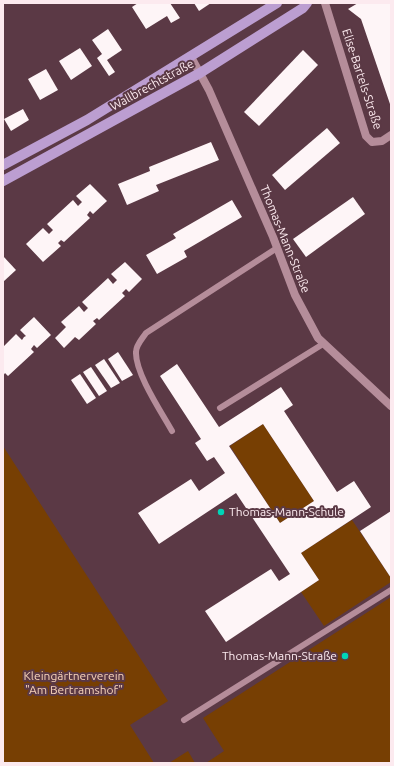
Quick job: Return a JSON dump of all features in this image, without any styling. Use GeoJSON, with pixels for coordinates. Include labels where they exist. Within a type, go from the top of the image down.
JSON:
{"type":"FeatureCollection","features":[{"type":"Feature","properties":{"kind":"main road","name":"Wallbrechtstraße"},"geometry":{"type":"LineString","coordinates":[[3,165],[87,120],[277,3]]}},
{"type":"Feature","properties":{"kind":"main road","name":"Wallbrechtstraße"},"geometry":{"type":"LineString","coordinates":[[3,180],[200,73],[304,8],[307,3]]}},
{"type":"Feature","properties":{"kind":"street","name":"Elise-Bartels-Straße"},"geometry":{"type":"LineString","coordinates":[[326,3],[366,136],[372,142],[382,141],[391,135]]}},
{"type":"Feature","properties":{"kind":"street","name":"Thomas-Mann-Straße"},"geometry":{"type":"LineString","coordinates":[[191,57],[200,73],[277,248],[295,295],[323,344],[391,406]]}},
{"type":"Feature","properties":{"kind":"lane"},"geometry":{"type":"LineString","coordinates":[[172,431],[142,376],[136,352],[139,342],[146,333],[277,248]]}},
{"type":"Feature","properties":{"kind":"lane"},"geometry":{"type":"LineString","coordinates":[[220,408],[323,344]]}},
{"type":"Feature","properties":{"kind":"lane"},"geometry":{"type":"LineString","coordinates":[[184,720],[391,590]]}},
{"type":"Feature","properties":{"kind":"green space"},"geometry":{"type":"Polygon","coordinates":[[[263,424],[314,501],[280,523],[230,446],[263,424]]]}},
{"type":"Feature","properties":{"kind":"green space","name":"Kleingärtnerverein \"Am Bertramshof\""},"geometry":{"type":"Polygon","coordinates":[[[3,446],[168,701],[130,725],[154,763],[3,763],[3,446]]]}},
{"type":"Feature","properties":{"kind":"green space"},"geometry":{"type":"Polygon","coordinates":[[[352,520],[391,578],[391,582],[324,626],[301,592],[319,580],[301,553],[352,520]]]}},
{"type":"Feature","properties":{"kind":"green space","name":"Thomas-Mann-Straße"},"geometry":{"type":"Polygon","coordinates":[[[391,597],[391,763],[206,763],[224,751],[203,718],[391,597]]]}},
{"type":"Feature","properties":{"kind":"green space"},"geometry":{"type":"Polygon","coordinates":[[[188,751],[195,763],[169,763],[188,751]]]}},
{"type":"Feature","properties":{"kind":"building"},"geometry":{"type":"Polygon","coordinates":[[[138,3],[170,3],[180,18],[171,23],[167,16],[146,29],[132,7],[138,3]]]}},
{"type":"Feature","properties":{"kind":"building"},"geometry":{"type":"Polygon","coordinates":[[[194,3],[211,3],[199,11],[194,3]]]}},
{"type":"Feature","properties":{"kind":"building"},"geometry":{"type":"Polygon","coordinates":[[[358,3],[391,3],[391,107],[361,19],[348,9],[358,3]]]}},
{"type":"Feature","properties":{"kind":"building"},"geometry":{"type":"Polygon","coordinates":[[[108,29],[122,50],[107,60],[115,72],[109,76],[97,58],[102,54],[92,40],[108,29]]]}},
{"type":"Feature","properties":{"kind":"building"},"geometry":{"type":"Polygon","coordinates":[[[80,48],[92,66],[71,80],[59,61],[80,48]]]}},
{"type":"Feature","properties":{"kind":"building"},"geometry":{"type":"Polygon","coordinates":[[[303,50],[318,65],[259,126],[244,112],[303,50]]]}},
{"type":"Feature","properties":{"kind":"building"},"geometry":{"type":"Polygon","coordinates":[[[46,69],[58,90],[40,100],[28,79],[46,69]]]}},
{"type":"Feature","properties":{"kind":"building"},"geometry":{"type":"Polygon","coordinates":[[[23,109],[29,120],[11,131],[4,119],[23,109]]]}},
{"type":"Feature","properties":{"kind":"building"},"geometry":{"type":"Polygon","coordinates":[[[327,128],[340,143],[285,190],[272,175],[327,128]]]}},
{"type":"Feature","properties":{"kind":"building"},"geometry":{"type":"Polygon","coordinates":[[[211,142],[219,160],[156,185],[159,191],[127,205],[118,184],[150,171],[149,167],[211,142]]]}},
{"type":"Feature","properties":{"kind":"building"},"geometry":{"type":"Polygon","coordinates":[[[90,184],[107,201],[93,214],[90,211],[87,215],[90,218],[64,242],[61,240],[58,243],[61,246],[43,262],[26,244],[43,228],[49,234],[53,230],[47,224],[73,200],[78,206],[82,202],[76,196],[90,184]]]}},
{"type":"Feature","properties":{"kind":"building"},"geometry":{"type":"Polygon","coordinates":[[[353,197],[365,214],[306,257],[293,239],[353,197]]]}},
{"type":"Feature","properties":{"kind":"building"},"geometry":{"type":"Polygon","coordinates":[[[232,200],[242,217],[184,251],[187,257],[157,274],[146,255],[176,238],[173,234],[232,200]]]}},
{"type":"Feature","properties":{"kind":"building"},"geometry":{"type":"Polygon","coordinates":[[[3,256],[16,270],[3,282],[3,256]]]}},
{"type":"Feature","properties":{"kind":"building"},"geometry":{"type":"Polygon","coordinates":[[[125,262],[142,279],[129,292],[126,289],[122,293],[125,296],[99,320],[97,318],[93,321],[96,324],[79,340],[75,337],[64,348],[55,338],[66,327],[61,322],[79,306],[84,312],[88,308],[82,302],[108,278],[113,284],[117,280],[111,274],[125,262]]]}},
{"type":"Feature","properties":{"kind":"building"},"geometry":{"type":"Polygon","coordinates":[[[34,317],[51,335],[37,348],[34,345],[31,349],[34,352],[8,376],[5,373],[3,376],[3,347],[16,334],[22,340],[26,336],[20,330],[34,317]]]}},
{"type":"Feature","properties":{"kind":"building"},"geometry":{"type":"Polygon","coordinates":[[[118,352],[133,375],[122,381],[108,359],[118,352]]]}},
{"type":"Feature","properties":{"kind":"building"},"geometry":{"type":"Polygon","coordinates":[[[104,359],[120,383],[111,388],[95,365],[104,359]]]}},
{"type":"Feature","properties":{"kind":"building"},"geometry":{"type":"Polygon","coordinates":[[[177,364],[219,427],[281,387],[293,405],[284,411],[337,492],[354,481],[371,507],[301,553],[319,580],[226,642],[205,611],[271,569],[279,581],[290,574],[236,493],[159,544],[138,513],[191,479],[199,491],[225,473],[214,457],[207,461],[195,443],[201,439],[160,376],[177,364]],[[263,424],[229,446],[280,523],[314,501],[263,424]]]}},
{"type":"Feature","properties":{"kind":"building"},"geometry":{"type":"Polygon","coordinates":[[[91,367],[107,391],[99,396],[83,372],[91,367]]]}},
{"type":"Feature","properties":{"kind":"building"},"geometry":{"type":"Polygon","coordinates":[[[80,374],[96,398],[87,404],[71,380],[80,374]]]}},
{"type":"Feature","properties":{"kind":"building"},"geometry":{"type":"Polygon","coordinates":[[[391,511],[391,578],[360,531],[391,511]]]}},
{"type":"Feature","properties":{"kind":"place","name":"Thomas-Mann-Schule"},"geometry":{"type":"Point","coordinates":[221,512]}},
{"type":"Feature","properties":{"kind":"place","name":"Thomas-Mann-Straße"},"geometry":{"type":"Point","coordinates":[345,656]}}]}
